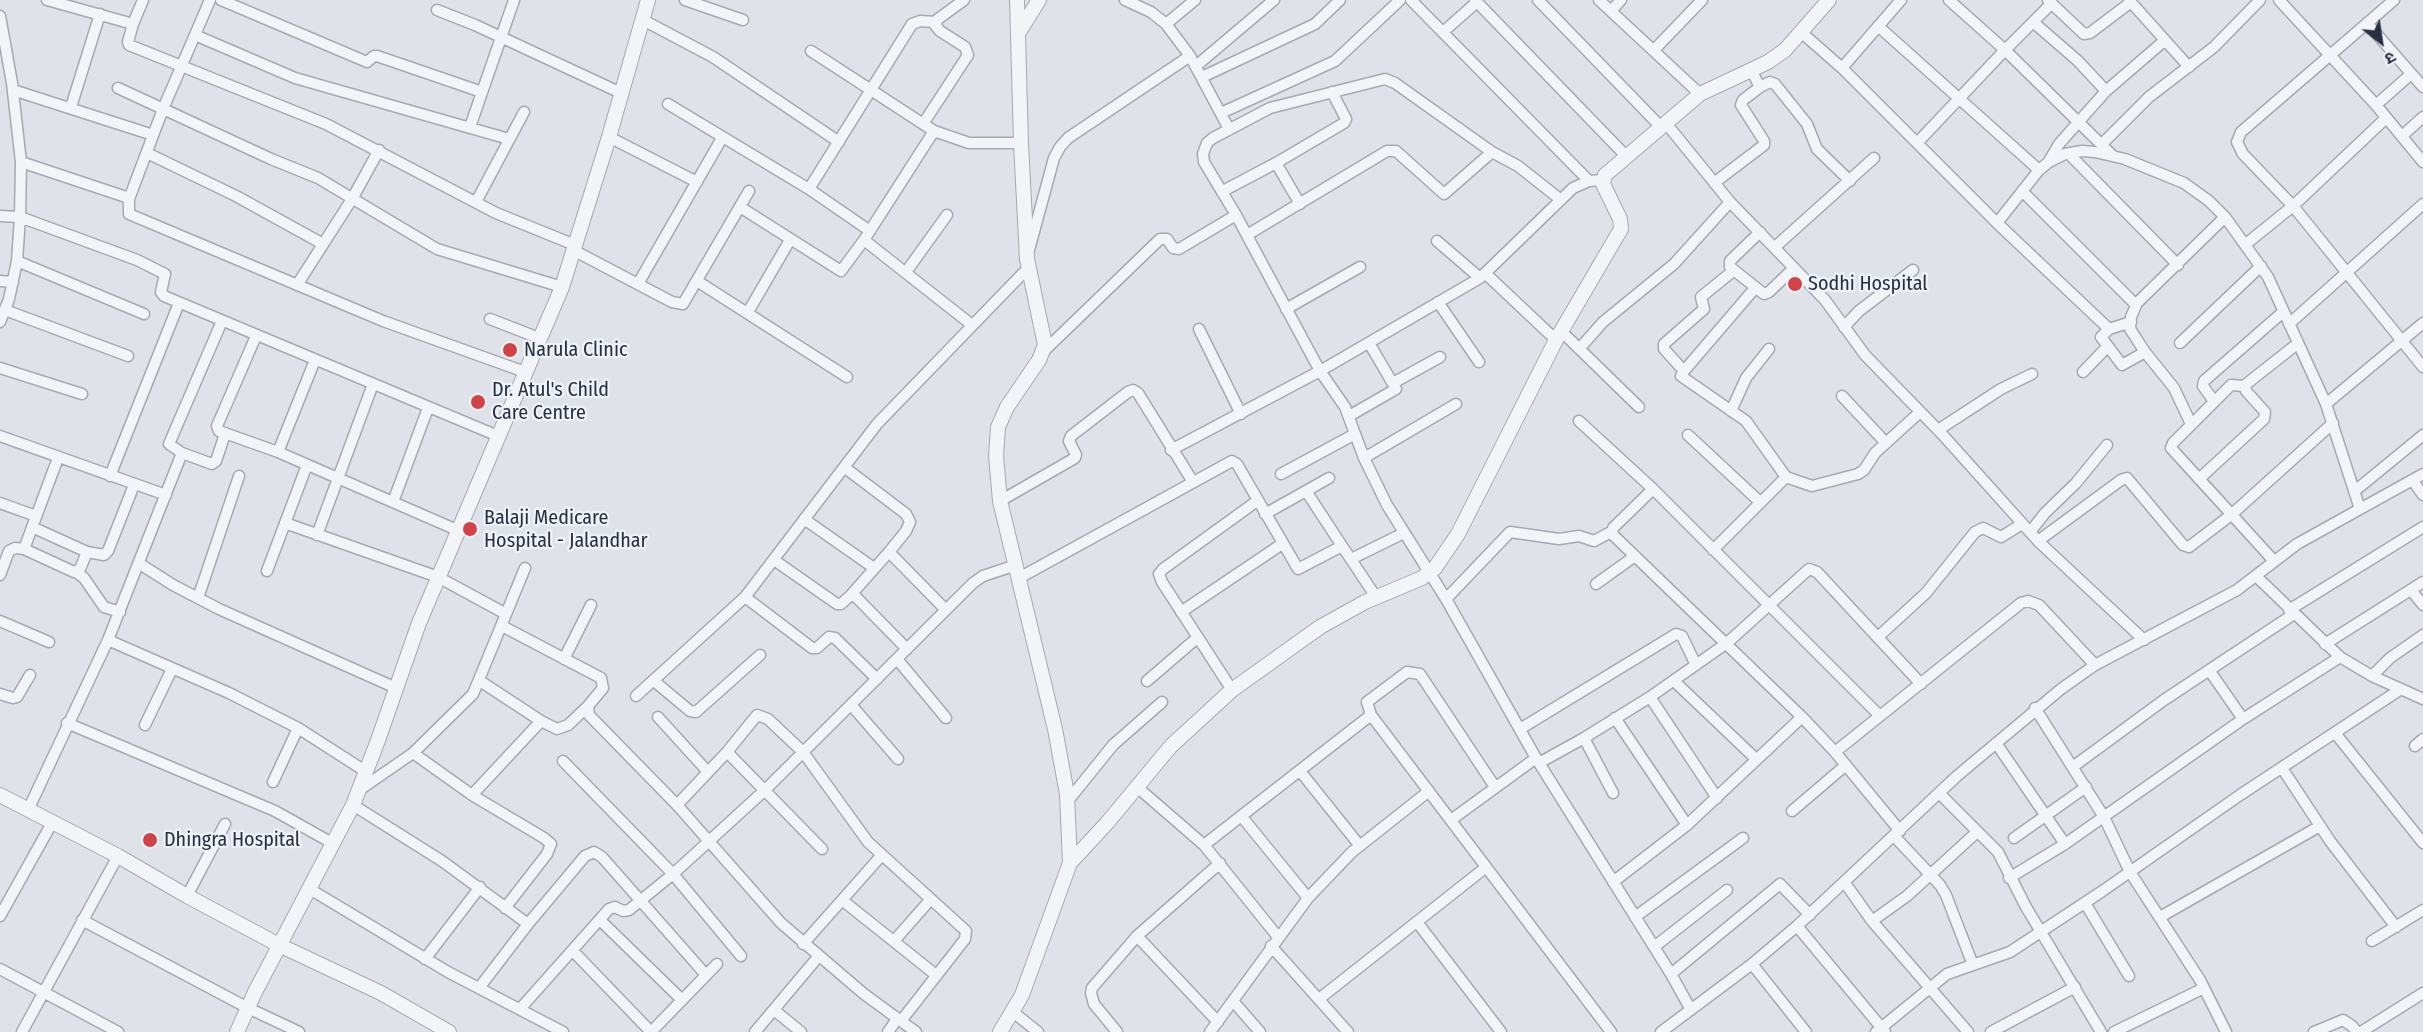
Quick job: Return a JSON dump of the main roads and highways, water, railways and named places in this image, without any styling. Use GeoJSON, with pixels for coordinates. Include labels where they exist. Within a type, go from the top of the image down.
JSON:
{"type":"FeatureCollection","features":[{"type":"Feature","properties":{"kind":"place","name":"Sodhi Hospital"},"geometry":{"type":"Point","coordinates":[1795,284]}},
{"type":"Feature","properties":{"kind":"place","name":"Narula Clinic"},"geometry":{"type":"Point","coordinates":[510,350]}},
{"type":"Feature","properties":{"kind":"place","name":"Dr. Atul's Child Care Centre"},"geometry":{"type":"Point","coordinates":[478,402]}},
{"type":"Feature","properties":{"kind":"place","name":"Balaji Medicare Hospital - Jalandhar"},"geometry":{"type":"Point","coordinates":[470,529]}},
{"type":"Feature","properties":{"kind":"place","name":"Dhingra Hospital"},"geometry":{"type":"Point","coordinates":[150,840]}}]}
